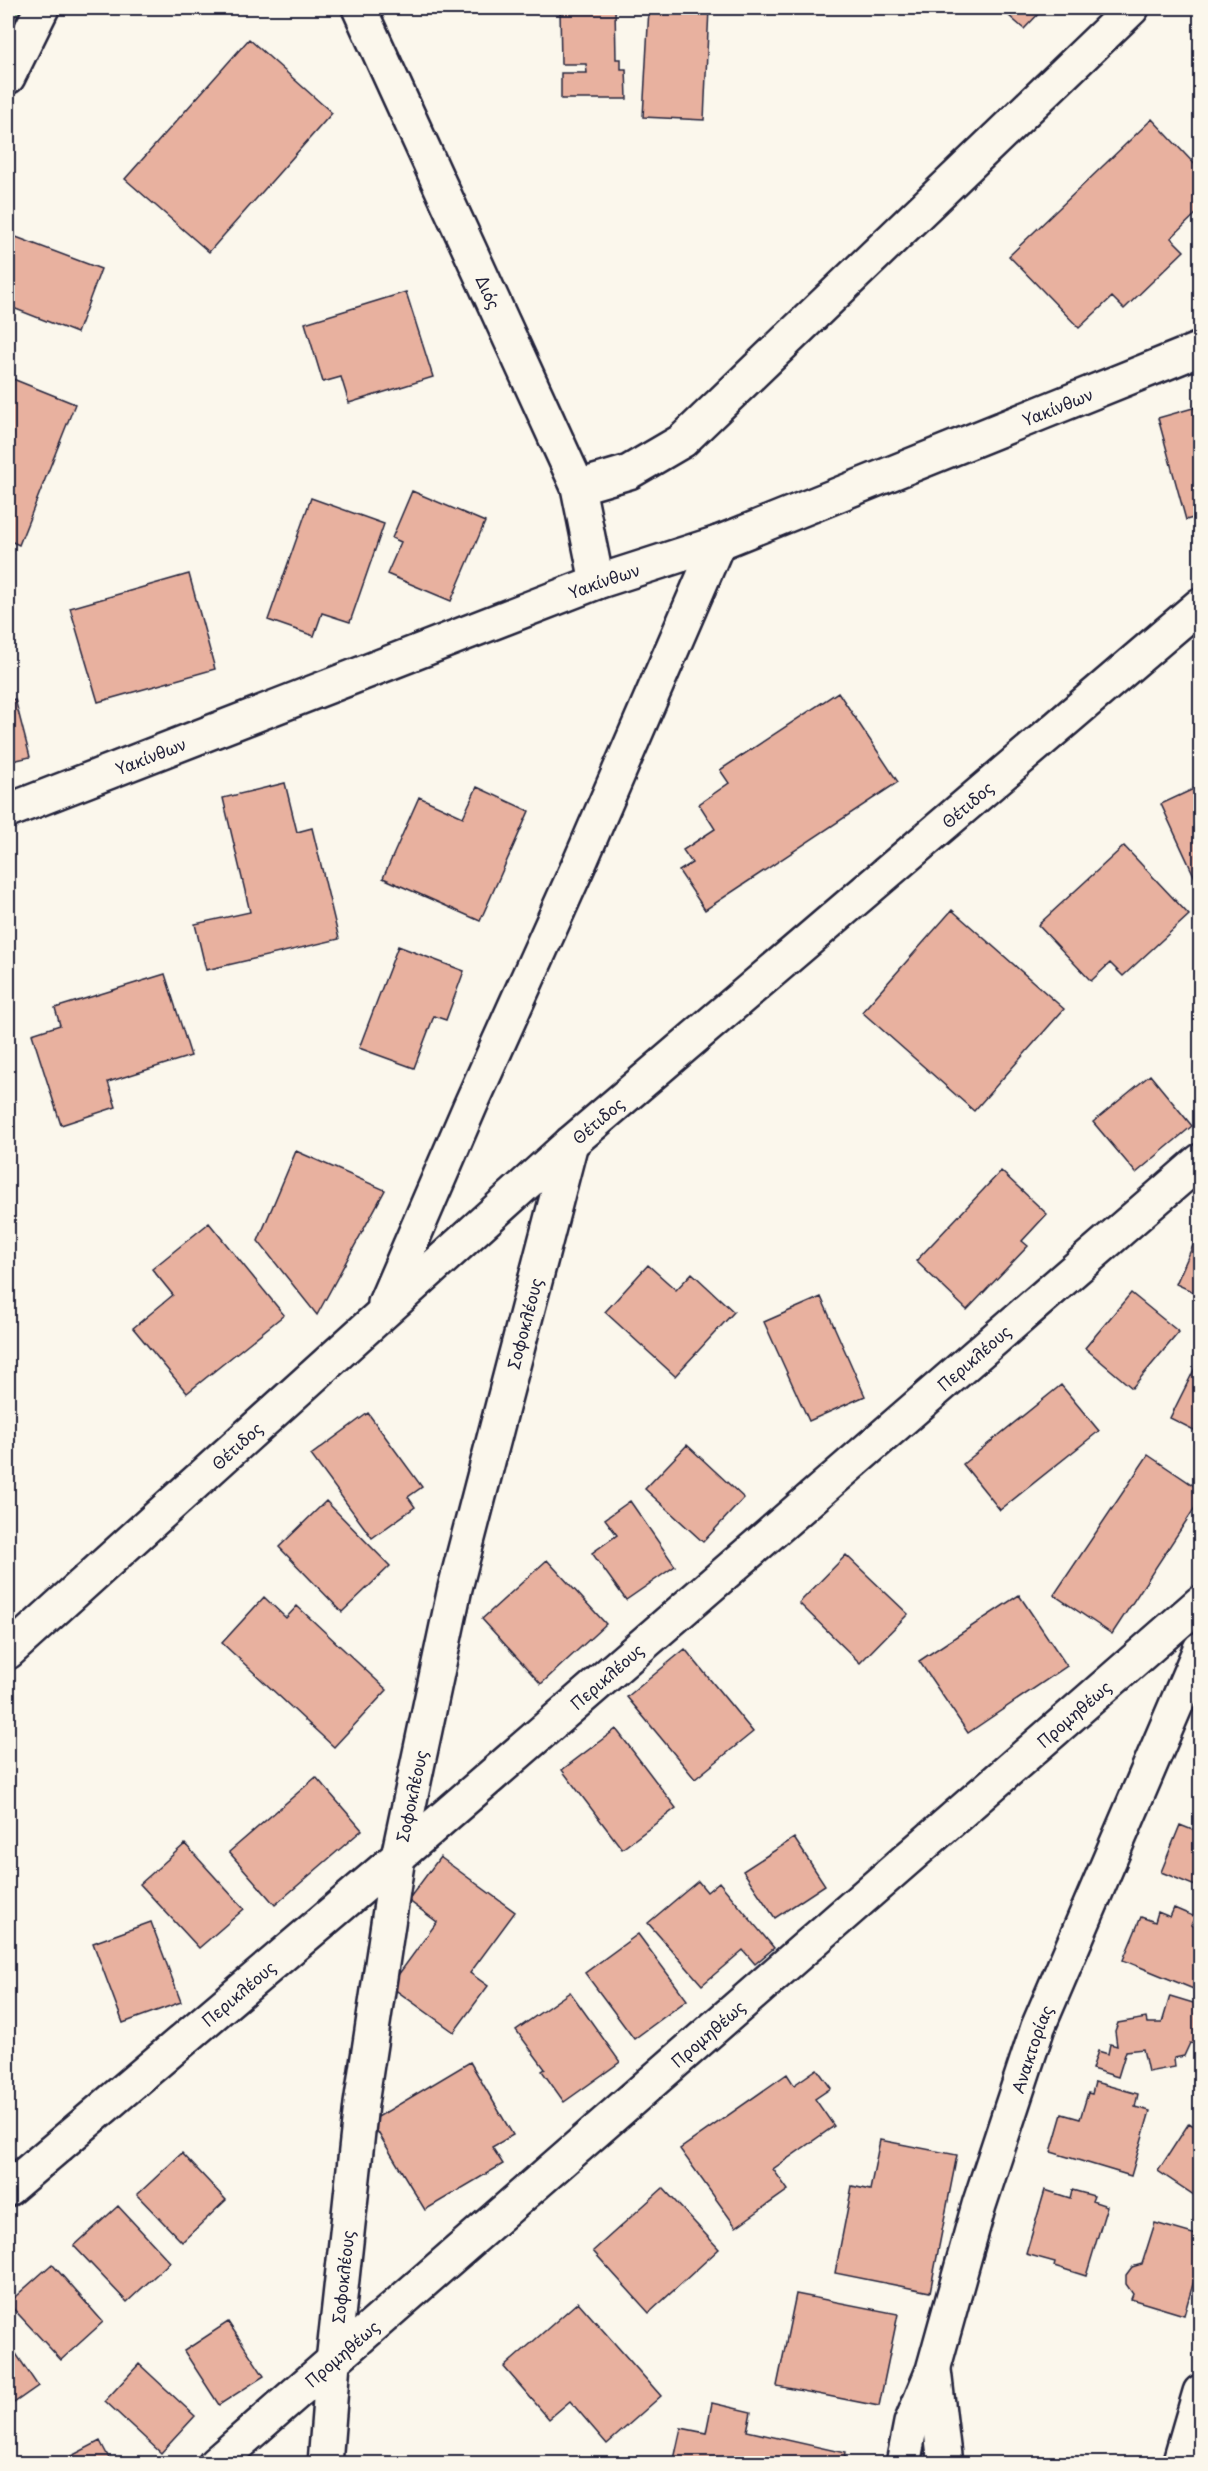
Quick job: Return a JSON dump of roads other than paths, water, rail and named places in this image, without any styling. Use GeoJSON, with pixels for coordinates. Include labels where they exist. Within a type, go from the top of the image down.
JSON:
{"type":"FeatureCollection","features":[{"type":"Feature","properties":{"kind":"street"},"geometry":{"type":"LineString","coordinates":[[8,77],[42,8]]}},
{"type":"Feature","properties":{"kind":"street","name":"Διός"},"geometry":{"type":"LineString","coordinates":[[358,8],[578,487],[597,582]]}},
{"type":"Feature","properties":{"kind":"street"},"geometry":{"type":"LineString","coordinates":[[578,487],[629,472],[682,441],[1132,8]]}},
{"type":"Feature","properties":{"kind":"street","name":"Υακίνθων"},"geometry":{"type":"LineString","coordinates":[[8,811],[597,582],[718,543],[1200,349]]}},
{"type":"Feature","properties":{"kind":"street"},"geometry":{"type":"LineString","coordinates":[[381,1313],[718,543]]}},
{"type":"Feature","properties":{"kind":"street","name":"Θέτιδος"},"geometry":{"type":"LineString","coordinates":[[8,1652],[571,1143],[1200,605]]}},
{"type":"Feature","properties":{"kind":"street","name":"Σοφοκλέους"},"geometry":{"type":"LineString","coordinates":[[325,2463],[333,2362],[361,2104],[398,1857],[455,1588],[571,1143]]}},
{"type":"Feature","properties":{"kind":"street","name":"Περικλέους"},"geometry":{"type":"LineString","coordinates":[[8,2189],[398,1857],[1200,1161]]}},
{"type":"Feature","properties":{"kind":"street","name":"Προμηθέως"},"geometry":{"type":"LineString","coordinates":[[215,2463],[1200,1603]]}},
{"type":"Feature","properties":{"kind":"street","name":"Ανακτορίας"},"geometry":{"type":"LineString","coordinates":[[903,2463],[911,2423],[933,2370],[979,2205],[1038,2027],[1200,1649]]}},
{"type":"Feature","properties":{"kind":"street"},"geometry":{"type":"LineString","coordinates":[[933,2370],[945,2463]]}},
{"type":"Feature","properties":{"kind":"street"},"geometry":{"type":"LineString","coordinates":[[1179,2463],[1200,2392]]}}]}
